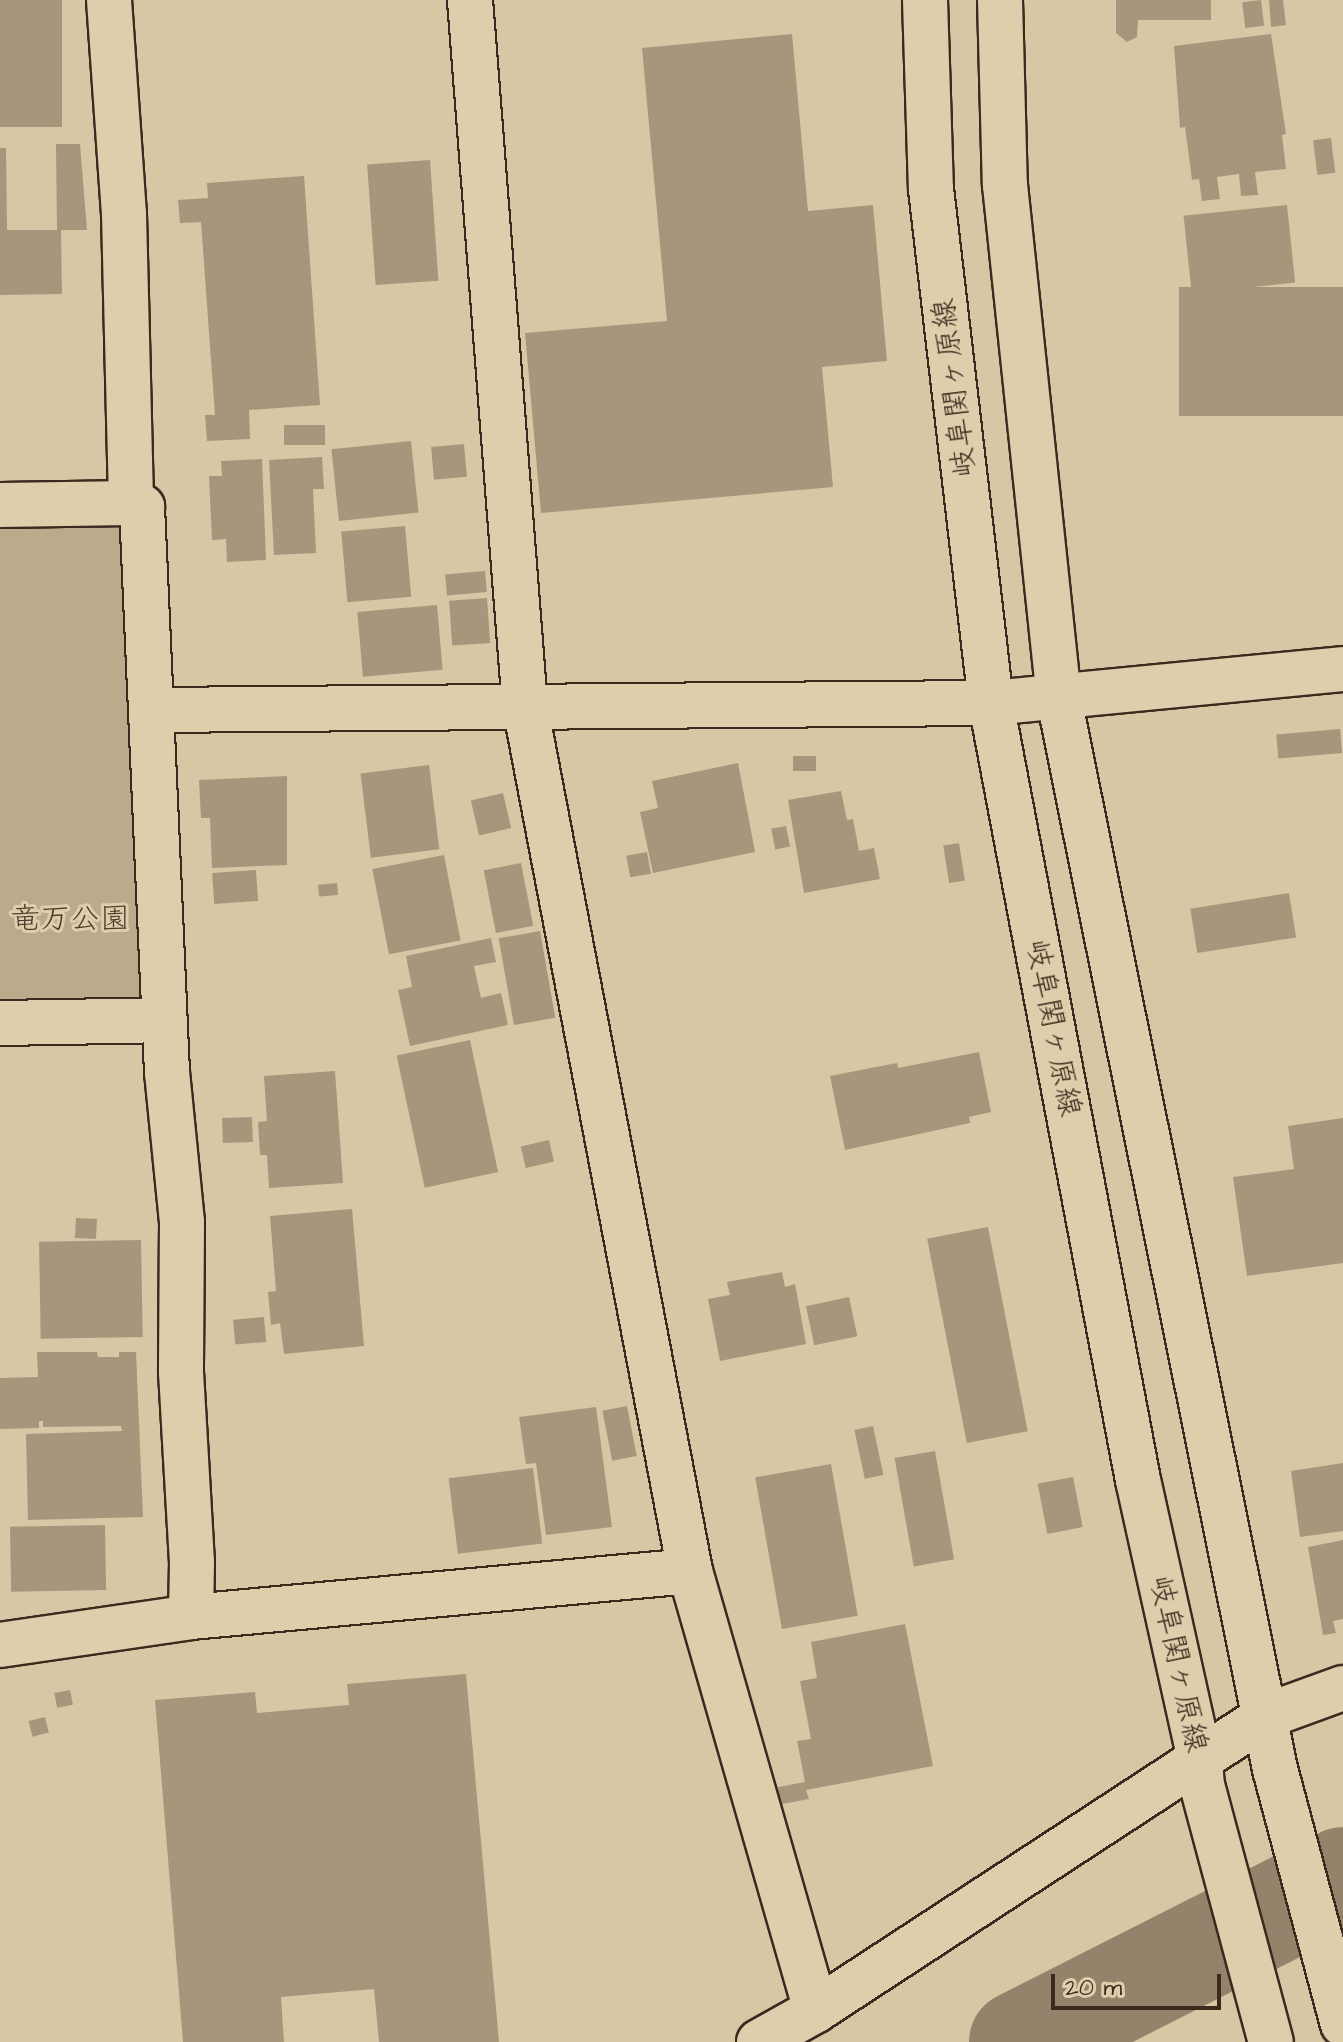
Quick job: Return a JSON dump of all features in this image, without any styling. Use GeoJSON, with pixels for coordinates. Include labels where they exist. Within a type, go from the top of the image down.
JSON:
{"type":"FeatureCollection","features":[{"type":"Feature","properties":{"kind":"street"},"geometry":{"type":"LineString","coordinates":[[109,0],[124,214],[131,503]]}},
{"type":"Feature","properties":{"kind":"street"},"geometry":{"type":"LineString","coordinates":[[470,0],[525,706],[690,1571],[816,2010]]}},
{"type":"Feature","properties":{"kind":"street","name":"岐阜関ヶ原線"},"geometry":{"type":"LineString","coordinates":[[925,0],[931,189],[991,703],[1138,1480],[1201,1772],[1271,2042]]}},
{"type":"Feature","properties":{"kind":"street"},"geometry":{"type":"LineString","coordinates":[[1000,0],[1005,185],[1059,699],[1211,1465],[1275,1769],[1343,2024]]}},
{"type":"Feature","properties":{"kind":"street"},"geometry":{"type":"LineString","coordinates":[[0,505],[131,503],[142,507],[164,1020],[182,1222],[181,1372],[192,1562],[191,1617]]}},
{"type":"Feature","properties":{"kind":"street"},"geometry":{"type":"LineString","coordinates":[[151,710],[991,703],[1059,699],[1343,669]]}},
{"type":"Feature","properties":{"kind":"street"},"geometry":{"type":"LineString","coordinates":[[0,1023],[164,1020]]}},
{"type":"Feature","properties":{"kind":"street"},"geometry":{"type":"LineString","coordinates":[[0,1645],[191,1617],[690,1571]]}},
{"type":"Feature","properties":{"kind":"street"},"geometry":{"type":"LineString","coordinates":[[759,2042],[816,2010],[1201,1772],[1266,1716],[1343,1688]]}},
{"type":"Feature","properties":{"kind":"green space","name":"竜万公園"},"geometry":{"type":"Polygon","coordinates":[[[124,521],[145,1002],[0,1004],[0,522],[124,521]]]}},
{"type":"Feature","properties":{"kind":"building"},"geometry":{"type":"Polygon","coordinates":[[[0,0],[62,0],[62,127],[0,127],[0,0]]]}},
{"type":"Feature","properties":{"kind":"building"},"geometry":{"type":"Polygon","coordinates":[[[1116,0],[1211,0],[1211,20],[1138,20],[1137,37],[1127,42],[1116,33],[1116,0]]]}},
{"type":"Feature","properties":{"kind":"building"},"geometry":{"type":"Polygon","coordinates":[[[1261,0],[1264,26],[1245,28],[1242,2],[1261,0]]]}},
{"type":"Feature","properties":{"kind":"building"},"geometry":{"type":"Polygon","coordinates":[[[1269,0],[1283,0],[1286,25],[1271,27],[1269,0]]]}},
{"type":"Feature","properties":{"kind":"building"},"geometry":{"type":"Polygon","coordinates":[[[792,34],[808,211],[873,205],[887,361],[822,367],[833,487],[541,513],[525,333],[667,321],[642,48],[792,34]]]}},
{"type":"Feature","properties":{"kind":"building"},"geometry":{"type":"Polygon","coordinates":[[[1271,34],[1286,134],[1282,135],[1286,169],[1255,172],[1258,195],[1241,196],[1239,174],[1217,177],[1220,199],[1202,201],[1199,179],[1192,180],[1185,127],[1180,128],[1174,46],[1271,34]]]}},
{"type":"Feature","properties":{"kind":"building"},"geometry":{"type":"Polygon","coordinates":[[[1331,138],[1335,173],[1317,175],[1313,140],[1331,138]]]}},
{"type":"Feature","properties":{"kind":"building"},"geometry":{"type":"Polygon","coordinates":[[[56,144],[80,144],[87,230],[61,230],[62,294],[0,295],[0,148],[6,148],[7,230],[57,230],[56,144]]]}},
{"type":"Feature","properties":{"kind":"building"},"geometry":{"type":"Polygon","coordinates":[[[430,160],[438,281],[376,285],[367,164],[430,160]]]}},
{"type":"Feature","properties":{"kind":"building"},"geometry":{"type":"Polygon","coordinates":[[[304,176],[320,405],[249,410],[250,439],[207,441],[205,415],[215,415],[201,222],[180,223],[178,200],[208,198],[207,183],[304,176]]]}},
{"type":"Feature","properties":{"kind":"building"},"geometry":{"type":"Polygon","coordinates":[[[1287,205],[1295,283],[1192,293],[1184,216],[1287,205]]]}},
{"type":"Feature","properties":{"kind":"building"},"geometry":{"type":"Polygon","coordinates":[[[1179,287],[1343,287],[1343,416],[1179,416],[1179,287]]]}},
{"type":"Feature","properties":{"kind":"building"},"geometry":{"type":"Polygon","coordinates":[[[284,425],[325,425],[325,445],[284,445],[284,425]]]}},
{"type":"Feature","properties":{"kind":"building"},"geometry":{"type":"Polygon","coordinates":[[[411,441],[419,513],[339,521],[331,449],[411,441]]]}},
{"type":"Feature","properties":{"kind":"building"},"geometry":{"type":"Polygon","coordinates":[[[464,444],[467,477],[434,480],[431,447],[464,444]]]}},
{"type":"Feature","properties":{"kind":"building"},"geometry":{"type":"Polygon","coordinates":[[[322,457],[324,489],[313,489],[316,553],[274,555],[269,460],[322,457]]]}},
{"type":"Feature","properties":{"kind":"building"},"geometry":{"type":"Polygon","coordinates":[[[262,459],[266,560],[227,562],[226,539],[212,540],[209,476],[222,476],[221,461],[262,459]]]}},
{"type":"Feature","properties":{"kind":"building"},"geometry":{"type":"Polygon","coordinates":[[[405,526],[411,597],[347,602],[341,532],[405,526]]]}},
{"type":"Feature","properties":{"kind":"building"},"geometry":{"type":"Polygon","coordinates":[[[485,571],[487,592],[447,595],[445,574],[485,571]]]}},
{"type":"Feature","properties":{"kind":"building"},"geometry":{"type":"Polygon","coordinates":[[[487,598],[490,643],[452,646],[449,601],[487,598]]]}},
{"type":"Feature","properties":{"kind":"building"},"geometry":{"type":"Polygon","coordinates":[[[437,605],[443,670],[363,677],[357,612],[437,605]]]}},
{"type":"Feature","properties":{"kind":"building"},"geometry":{"type":"Polygon","coordinates":[[[1340,729],[1342,753],[1278,758],[1276,735],[1340,729]]]}},
{"type":"Feature","properties":{"kind":"building"},"geometry":{"type":"Polygon","coordinates":[[[793,756],[816,756],[816,771],[793,771],[793,756]]]}},
{"type":"Feature","properties":{"kind":"building"},"geometry":{"type":"Polygon","coordinates":[[[738,763],[755,852],[653,873],[640,812],[658,808],[652,781],[738,763]]]}},
{"type":"Feature","properties":{"kind":"building"},"geometry":{"type":"Polygon","coordinates":[[[429,765],[439,849],[371,858],[361,773],[429,765]]]}},
{"type":"Feature","properties":{"kind":"building"},"geometry":{"type":"Polygon","coordinates":[[[287,776],[287,865],[212,868],[210,818],[201,818],[199,780],[287,776]]]}},
{"type":"Feature","properties":{"kind":"building"},"geometry":{"type":"Polygon","coordinates":[[[841,791],[847,820],[853,819],[859,851],[874,848],[880,879],[804,893],[788,800],[841,791]]]}},
{"type":"Feature","properties":{"kind":"building"},"geometry":{"type":"Polygon","coordinates":[[[503,793],[511,828],[479,836],[471,800],[503,793]]]}},
{"type":"Feature","properties":{"kind":"building"},"geometry":{"type":"Polygon","coordinates":[[[786,826],[790,847],[775,849],[771,829],[786,826]]]}},
{"type":"Feature","properties":{"kind":"building"},"geometry":{"type":"Polygon","coordinates":[[[959,843],[965,881],[949,883],[943,846],[959,843]]]}},
{"type":"Feature","properties":{"kind":"building"},"geometry":{"type":"Polygon","coordinates":[[[647,852],[651,874],[630,877],[626,856],[647,852]]]}},
{"type":"Feature","properties":{"kind":"building"},"geometry":{"type":"Polygon","coordinates":[[[444,855],[461,940],[389,954],[372,869],[444,855]]]}},
{"type":"Feature","properties":{"kind":"building"},"geometry":{"type":"Polygon","coordinates":[[[521,863],[533,926],[496,933],[484,870],[521,863]]]}},
{"type":"Feature","properties":{"kind":"building"},"geometry":{"type":"Polygon","coordinates":[[[256,870],[258,901],[214,904],[212,873],[256,870]]]}},
{"type":"Feature","properties":{"kind":"building"},"geometry":{"type":"Polygon","coordinates":[[[337,883],[338,895],[319,897],[318,885],[337,883]]]}},
{"type":"Feature","properties":{"kind":"building"},"geometry":{"type":"Polygon","coordinates":[[[1289,893],[1296,937],[1197,953],[1190,909],[1289,893]]]}},
{"type":"Feature","properties":{"kind":"building"},"geometry":{"type":"Polygon","coordinates":[[[540,931],[555,1018],[514,1025],[499,938],[540,931]]]}},
{"type":"Feature","properties":{"kind":"building"},"geometry":{"type":"Polygon","coordinates":[[[491,938],[496,962],[474,966],[481,998],[501,993],[508,1025],[410,1046],[398,990],[412,987],[406,956],[491,938]]]}},
{"type":"Feature","properties":{"kind":"building"},"geometry":{"type":"Polygon","coordinates":[[[470,1040],[498,1172],[425,1188],[397,1056],[470,1040]]]}},
{"type":"Feature","properties":{"kind":"building"},"geometry":{"type":"Polygon","coordinates":[[[979,1052],[991,1112],[969,1117],[970,1123],[845,1150],[830,1076],[897,1063],[898,1068],[979,1052]]]}},
{"type":"Feature","properties":{"kind":"building"},"geometry":{"type":"Polygon","coordinates":[[[335,1071],[343,1183],[269,1188],[267,1155],[260,1155],[258,1122],[267,1121],[264,1076],[335,1071]]]}},
{"type":"Feature","properties":{"kind":"building"},"geometry":{"type":"Polygon","coordinates":[[[252,1117],[253,1142],[223,1143],[222,1118],[252,1117]]]}},
{"type":"Feature","properties":{"kind":"building"},"geometry":{"type":"Polygon","coordinates":[[[1343,1118],[1343,1263],[1247,1276],[1233,1177],[1294,1169],[1288,1126],[1343,1118]]]}},
{"type":"Feature","properties":{"kind":"building"},"geometry":{"type":"Polygon","coordinates":[[[549,1140],[554,1161],[526,1168],[521,1147],[549,1140]]]}},
{"type":"Feature","properties":{"kind":"building"},"geometry":{"type":"Polygon","coordinates":[[[352,1209],[364,1346],[284,1354],[280,1323],[271,1325],[268,1292],[276,1291],[270,1216],[352,1209]]]}},
{"type":"Feature","properties":{"kind":"building"},"geometry":{"type":"Polygon","coordinates":[[[76,1218],[97,1219],[96,1239],[75,1238],[76,1218]]]}},
{"type":"Feature","properties":{"kind":"building"},"geometry":{"type":"Polygon","coordinates":[[[988,1227],[1028,1431],[967,1443],[927,1239],[988,1227]]]}},
{"type":"Feature","properties":{"kind":"building"},"geometry":{"type":"Polygon","coordinates":[[[141,1240],[143,1337],[41,1339],[39,1242],[141,1240]]]}},
{"type":"Feature","properties":{"kind":"building"},"geometry":{"type":"Polygon","coordinates":[[[782,1272],[785,1287],[795,1284],[806,1344],[720,1361],[708,1299],[730,1295],[727,1282],[782,1272]]]}},
{"type":"Feature","properties":{"kind":"building"},"geometry":{"type":"Polygon","coordinates":[[[849,1297],[857,1336],[814,1345],[806,1306],[849,1297]]]}},
{"type":"Feature","properties":{"kind":"building"},"geometry":{"type":"Polygon","coordinates":[[[264,1317],[266,1342],[235,1345],[233,1320],[264,1317]]]}},
{"type":"Feature","properties":{"kind":"building"},"geometry":{"type":"Polygon","coordinates":[[[37,1352],[97,1352],[98,1357],[119,1357],[119,1352],[136,1352],[143,1517],[28,1520],[26,1434],[122,1431],[121,1426],[43,1427],[43,1421],[39,1421],[39,1428],[0,1429],[0,1378],[38,1377],[37,1352]]]}},
{"type":"Feature","properties":{"kind":"building"},"geometry":{"type":"Polygon","coordinates":[[[627,1406],[637,1456],[612,1461],[602,1411],[627,1406]]]}},
{"type":"Feature","properties":{"kind":"building"},"geometry":{"type":"Polygon","coordinates":[[[596,1407],[612,1527],[546,1535],[536,1463],[526,1464],[519,1417],[596,1407]]]}},
{"type":"Feature","properties":{"kind":"building"},"geometry":{"type":"Polygon","coordinates":[[[873,1426],[883,1475],[865,1479],[854,1430],[873,1426]]]}},
{"type":"Feature","properties":{"kind":"building"},"geometry":{"type":"Polygon","coordinates":[[[935,1451],[954,1559],[914,1566],[895,1458],[935,1451]]]}},
{"type":"Feature","properties":{"kind":"building"},"geometry":{"type":"Polygon","coordinates":[[[1343,1463],[1343,1531],[1300,1537],[1291,1471],[1343,1463]]]}},
{"type":"Feature","properties":{"kind":"building"},"geometry":{"type":"Polygon","coordinates":[[[831,1464],[858,1616],[782,1629],[755,1477],[831,1464]]]}},
{"type":"Feature","properties":{"kind":"building"},"geometry":{"type":"Polygon","coordinates":[[[533,1468],[542,1543],[458,1554],[449,1478],[533,1468]]]}},
{"type":"Feature","properties":{"kind":"building"},"geometry":{"type":"Polygon","coordinates":[[[1073,1477],[1083,1527],[1047,1534],[1038,1484],[1073,1477]]]}},
{"type":"Feature","properties":{"kind":"building"},"geometry":{"type":"Polygon","coordinates":[[[105,1525],[106,1590],[11,1592],[10,1527],[105,1525]]]}},
{"type":"Feature","properties":{"kind":"building"},"geometry":{"type":"Polygon","coordinates":[[[1343,1540],[1343,1619],[1333,1621],[1336,1633],[1323,1635],[1308,1547],[1343,1540]]]}},
{"type":"Feature","properties":{"kind":"building"},"geometry":{"type":"Polygon","coordinates":[[[905,1624],[933,1766],[806,1790],[809,1799],[766,1807],[763,1790],[805,1782],[797,1741],[811,1739],[800,1681],[817,1678],[811,1642],[905,1624]]]}},
{"type":"Feature","properties":{"kind":"building"},"geometry":{"type":"Polygon","coordinates":[[[466,1674],[499,2042],[379,2042],[374,1989],[281,1997],[284,2042],[183,2042],[155,1700],[255,1692],[257,1713],[349,1705],[347,1684],[466,1674]]]}},
{"type":"Feature","properties":{"kind":"building"},"geometry":{"type":"Polygon","coordinates":[[[70,1690],[73,1705],[57,1708],[54,1693],[70,1690]]]}},
{"type":"Feature","properties":{"kind":"building"},"geometry":{"type":"Polygon","coordinates":[[[45,1717],[49,1733],[32,1737],[29,1721],[45,1717]]]}},
{"type":"Feature","properties":{"kind":"waterway"},"geometry":{"type":"LineString","coordinates":[[1020,2042],[1343,1878]]}}]}
